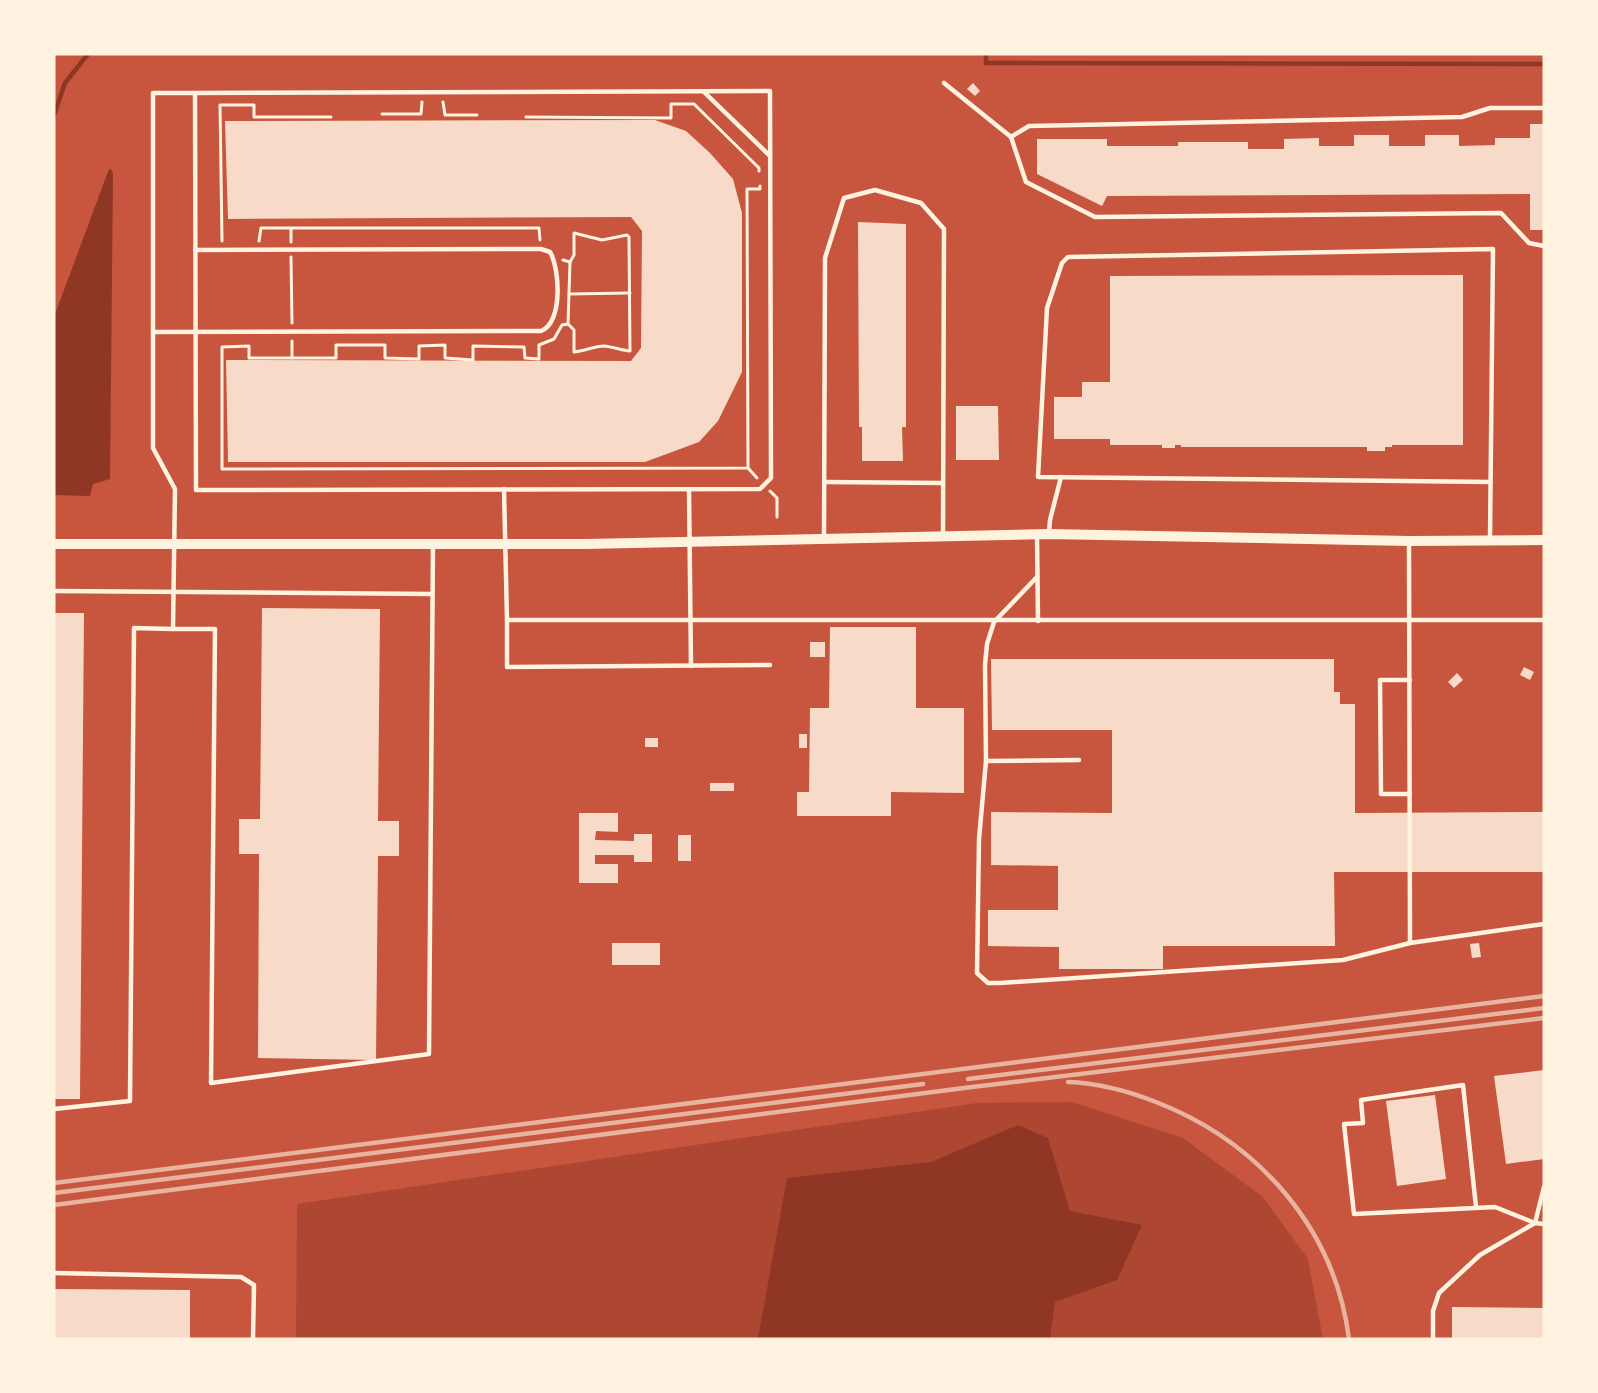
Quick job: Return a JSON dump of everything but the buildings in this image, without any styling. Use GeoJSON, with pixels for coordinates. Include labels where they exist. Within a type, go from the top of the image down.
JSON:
{"type":"FeatureCollection","features":[{"type":"Feature","properties":{"kind":"street"},"geometry":{"type":"LineString","coordinates":[[54,544],[505,544],[1043,534],[1409,541],[1544,540]]}},
{"type":"Feature","properties":{"kind":"lane"},"geometry":{"type":"LineString","coordinates":[[944,83],[1011,137],[1026,182],[1095,217],[1501,213],[1529,243],[1544,246]]}},
{"type":"Feature","properties":{"kind":"lane"},"geometry":{"type":"LineString","coordinates":[[704,92],[770,156]]}},
{"type":"Feature","properties":{"kind":"lane"},"geometry":{"type":"LineString","coordinates":[[173,629],[175,489],[153,448],[153,93],[770,92],[771,478],[760,489],[196,490],[195,93]]}},
{"type":"Feature","properties":{"kind":"lane"},"geometry":{"type":"LineString","coordinates":[[1011,137],[1029,126],[1462,117],[1490,108],[1544,108]]}},
{"type":"Feature","properties":{"kind":"lane"},"geometry":{"type":"LineString","coordinates":[[824,538],[825,258],[844,198],[875,190],[921,203],[944,229],[943,536]]}},
{"type":"Feature","properties":{"kind":"lane"},"geometry":{"type":"LineString","coordinates":[[153,332],[541,331],[546,329],[551,322],[557,308],[556,266],[550,252],[541,249],[195,250]]}},
{"type":"Feature","properties":{"kind":"lane"},"geometry":{"type":"LineString","coordinates":[[1490,540],[1491,482],[1493,249],[1068,256],[1062,263],[1047,308],[1038,477],[1491,482]]}},
{"type":"Feature","properties":{"kind":"lane"},"geometry":{"type":"LineString","coordinates":[[1038,621],[1037,577],[1043,534],[1050,520],[1061,477]]}},
{"type":"Feature","properties":{"kind":"lane"},"geometry":{"type":"LineString","coordinates":[[824,482],[943,483]]}},
{"type":"Feature","properties":{"kind":"lane"},"geometry":{"type":"LineString","coordinates":[[504,489],[507,667],[770,665]]}},
{"type":"Feature","properties":{"kind":"lane"},"geometry":{"type":"LineString","coordinates":[[689,489],[691,666]]}},
{"type":"Feature","properties":{"kind":"lane"},"geometry":{"type":"LineString","coordinates":[[1409,541],[1410,943]]}},
{"type":"Feature","properties":{"kind":"lane"},"geometry":{"type":"LineString","coordinates":[[54,1109],[130,1101],[134,628],[214,629],[211,1083],[429,1054],[433,544]]}},
{"type":"Feature","properties":{"kind":"lane"},"geometry":{"type":"LineString","coordinates":[[1037,577],[994,622],[987,644],[985,665],[986,761],[979,838],[977,973],[987,983],[1342,960],[1410,943],[1544,924]]}},
{"type":"Feature","properties":{"kind":"lane"},"geometry":{"type":"LineString","coordinates":[[54,591],[432,594]]}},
{"type":"Feature","properties":{"kind":"lane"},"geometry":{"type":"LineString","coordinates":[[507,620],[994,622],[1544,620]]}},
{"type":"Feature","properties":{"kind":"lane"},"geometry":{"type":"LineString","coordinates":[[1410,680],[1380,680],[1381,794],[1410,794]]}},
{"type":"Feature","properties":{"kind":"lane"},"geometry":{"type":"LineString","coordinates":[[986,761],[1079,759]]}},
{"type":"Feature","properties":{"kind":"lane"},"geometry":{"type":"LineString","coordinates":[[1476,1207],[1463,1085],[1361,1100],[1363,1123],[1344,1124],[1354,1214],[1495,1207],[1535,1223],[1544,1224]]}},
{"type":"Feature","properties":{"kind":"lane"},"geometry":{"type":"LineString","coordinates":[[1433,1339],[1433,1311],[1439,1293],[1480,1256],[1535,1223],[1544,1187]]}},
{"type":"Feature","properties":{"kind":"lane"},"geometry":{"type":"LineString","coordinates":[[54,1273],[241,1277],[254,1285],[253,1339]]}},
{"type":"Feature","properties":{"kind":"path"},"geometry":{"type":"LineString","coordinates":[[382,114],[421,114],[421,102],[429,102]]}},
{"type":"Feature","properties":{"kind":"path"},"geometry":{"type":"LineString","coordinates":[[437,102],[445,102],[445,114],[477,115]]}},
{"type":"Feature","properties":{"kind":"path"},"geometry":{"type":"LineString","coordinates":[[526,117],[670,118],[670,104],[694,104],[759,168],[760,189],[747,189],[748,468],[222,469],[222,347],[249,346],[249,358],[336,358],[336,345],[386,345],[386,358],[419,359],[419,346],[445,345],[445,358],[473,360],[473,346],[524,347],[525,358],[539,359],[539,345],[554,339],[562,325],[568,324],[574,330],[574,351],[588,351],[595,347],[606,346],[616,350],[630,351],[629,237],[627,235],[602,240],[574,233],[574,255],[570,262],[564,262],[561,258]]}},
{"type":"Feature","properties":{"kind":"path"},"geometry":{"type":"LineString","coordinates":[[231,241],[221,240],[220,105],[254,105],[254,117],[332,117]]}},
{"type":"Feature","properties":{"kind":"path"},"geometry":{"type":"LineString","coordinates":[[250,241],[260,241],[261,228],[539,228],[539,240],[546,243]]}},
{"type":"Feature","properties":{"kind":"path"},"geometry":{"type":"LineString","coordinates":[[291,229],[292,358]]}},
{"type":"Feature","properties":{"kind":"path"},"geometry":{"type":"LineString","coordinates":[[569,294],[630,293]]}},
{"type":"Feature","properties":{"kind":"shaded area"},"geometry":{"type":"Polygon","coordinates":[[[109,169],[113,174],[110,479],[93,484],[90,496],[54,495],[54,317],[109,169]]]}},
{"type":"Feature","properties":{"kind":"shaded area"},"geometry":{"type":"Polygon","coordinates":[[[1072,1102],[1183,1138],[1263,1197],[1308,1259],[1323,1339],[296,1339],[297,1204],[977,1103],[1072,1102]]]}},
{"type":"Feature","properties":{"kind":"shaded area"},"geometry":{"type":"Polygon","coordinates":[[[1018,1125],[1048,1138],[1070,1211],[1142,1225],[1117,1280],[1055,1302],[1050,1339],[758,1339],[787,1178],[931,1162],[1018,1125]]]}},
{"type":"Feature","properties":{"kind":"waterway"},"geometry":{"type":"LineString","coordinates":[[54,115],[65,83],[88,54]]}},
{"type":"Feature","properties":{"kind":"waterway"},"geometry":{"type":"LineString","coordinates":[[986,54],[986,63],[1544,64]]}},
{"type":"Feature","properties":{"kind":"railway"},"geometry":{"type":"LineString","coordinates":[[54,1183],[1544,996]]}},
{"type":"Feature","properties":{"kind":"railway"},"geometry":{"type":"LineString","coordinates":[[968,1079],[1544,1008]]}},
{"type":"Feature","properties":{"kind":"railway"},"geometry":{"type":"LineString","coordinates":[[54,1205],[964,1088],[1544,1018]]}},
{"type":"Feature","properties":{"kind":"railway"},"geometry":{"type":"LineString","coordinates":[[1068,1082],[1113,1088],[1156,1102],[1193,1119],[1228,1140],[1259,1166],[1286,1194],[1309,1226],[1327,1261],[1341,1299],[1349,1339]]}},
{"type":"Feature","properties":{"kind":"railway"},"geometry":{"type":"LineString","coordinates":[[54,1193],[923,1084]]}}]}
